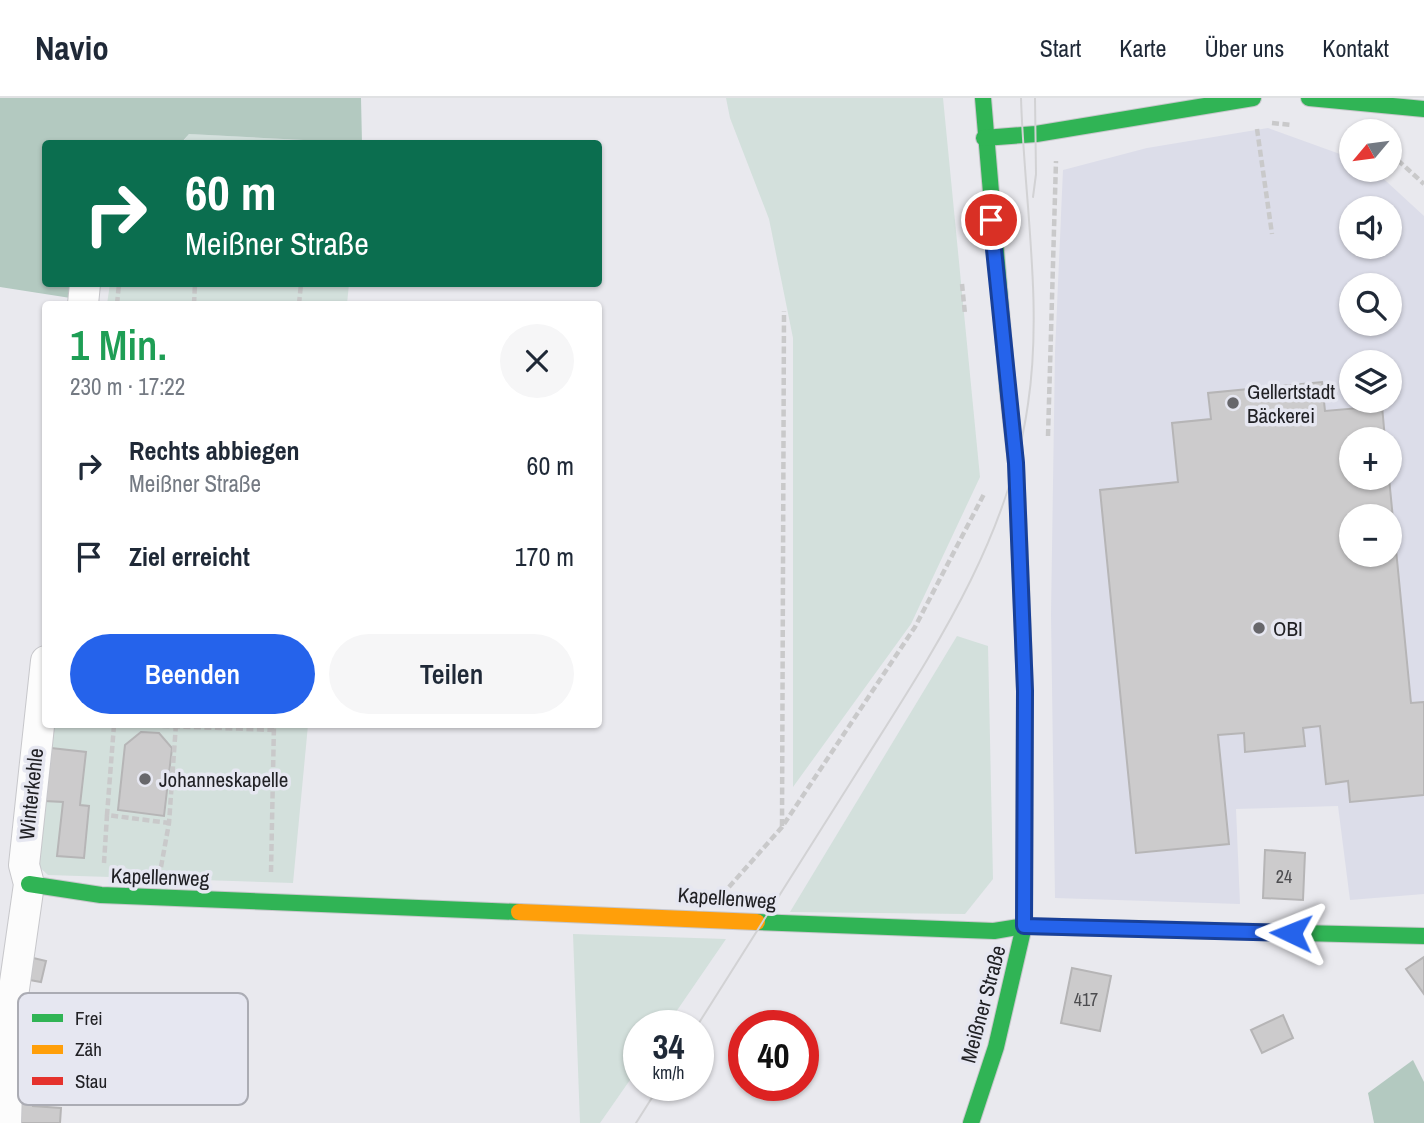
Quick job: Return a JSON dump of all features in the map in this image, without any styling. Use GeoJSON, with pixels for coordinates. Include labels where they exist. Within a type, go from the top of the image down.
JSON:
{"type":"FeatureCollection","features":[{"type":"Feature","properties":{"kind":"street","name":"Meißner Straße"},"geometry":{"type":"LineString","coordinates":[[971,1123],[1000,1034],[1024,926],[1025,691],[1016,463],[984,138],[983,98]]}},
{"type":"Feature","properties":{"kind":"street"},"geometry":{"type":"LineString","coordinates":[[984,138],[1036,134],[1253,98]]}},
{"type":"Feature","properties":{"kind":"street"},"geometry":{"type":"LineString","coordinates":[[1326,98],[1424,108]]}},
{"type":"Feature","properties":{"kind":"street","name":"Winterkehle"},"geometry":{"type":"LineString","coordinates":[[6,1123],[9,1024],[29,884],[24,865],[42,698]]}},
{"type":"Feature","properties":{"kind":"street","name":"Kapellenweg"},"geometry":{"type":"LineString","coordinates":[[29,884],[101,895],[308,905],[707,917],[762,922],[994,931],[1024,926],[1424,936]]}},
{"type":"Feature","properties":{"kind":"path"},"geometry":{"type":"LineString","coordinates":[[1256,124],[1272,234]]}},
{"type":"Feature","properties":{"kind":"path"},"geometry":{"type":"LineString","coordinates":[[1402,164],[1424,184]]}},
{"type":"Feature","properties":{"kind":"path"},"geometry":{"type":"LineString","coordinates":[[962,274],[966,316]]}},
{"type":"Feature","properties":{"kind":"path"},"geometry":{"type":"LineString","coordinates":[[782,827],[784,311]]}},
{"type":"Feature","properties":{"kind":"path"},"geometry":{"type":"LineString","coordinates":[[707,917],[737,874],[782,827],[915,627],[985,492]]}},
{"type":"Feature","properties":{"kind":"path"},"geometry":{"type":"LineString","coordinates":[[101,895],[112,728]]}},
{"type":"Feature","properties":{"kind":"path"},"geometry":{"type":"LineString","coordinates":[[175,866],[162,865],[169,823],[176,728]]}},
{"type":"Feature","properties":{"kind":"path"},"geometry":{"type":"LineString","coordinates":[[257,871],[271,872],[274,728]]}},
{"type":"Feature","properties":{"kind":"path"},"geometry":{"type":"LineString","coordinates":[[107,815],[169,823]]}},
{"type":"Feature","properties":{"kind":"shaded area"},"geometry":{"type":"Polygon","coordinates":[[[726,98],[943,98],[980,477],[911,624],[793,787],[793,338],[769,219],[730,118],[726,98]]]}},
{"type":"Feature","properties":{"kind":"shaded area"},"geometry":{"type":"Polygon","coordinates":[[[1268,128],[1339,154],[1339,182],[1387,182],[1424,216],[1424,894],[1350,900],[1338,806],[1236,809],[1240,904],[1055,898],[1051,615],[1055,352],[1063,170],[1147,148],[1268,128]]]}},
{"type":"Feature","properties":{"kind":"shaded area"},"geometry":{"type":"Polygon","coordinates":[[[189,134],[304,140],[184,140],[189,134]]]}},
{"type":"Feature","properties":{"kind":"shaded area"},"geometry":{"type":"Polygon","coordinates":[[[110,287],[349,287],[347,301],[107,301],[110,287]]]}},
{"type":"Feature","properties":{"kind":"shaded area"},"geometry":{"type":"Polygon","coordinates":[[[957,636],[988,646],[993,879],[965,914],[790,912],[957,636]]]}},
{"type":"Feature","properties":{"kind":"shaded area"},"geometry":{"type":"Polygon","coordinates":[[[54,728],[308,728],[293,883],[48,875],[36,864],[54,728]]]}},
{"type":"Feature","properties":{"kind":"shaded area"},"geometry":{"type":"Polygon","coordinates":[[[573,934],[726,939],[677,1010],[623,1010],[623,1090],[600,1123],[580,1123],[573,934]]]}},
{"type":"Feature","properties":{"kind":"green space"},"geometry":{"type":"Polygon","coordinates":[[[0,98],[361,98],[362,140],[189,134],[184,140],[42,140],[42,287],[79,287],[77,299],[0,287],[0,98]]]}},
{"type":"Feature","properties":{"kind":"green space"},"geometry":{"type":"Polygon","coordinates":[[[1413,1060],[1424,1082],[1424,1123],[1374,1123],[1368,1093],[1413,1060]]]}},
{"type":"Feature","properties":{"kind":"building","name":"OBI"},"geometry":{"type":"Polygon","coordinates":[[[1322,382],[1325,411],[1383,413],[1384,427],[1339,427],[1339,490],[1390,490],[1392,504],[1339,504],[1339,567],[1398,567],[1411,703],[1424,702],[1424,795],[1350,802],[1348,781],[1326,784],[1320,726],[1303,728],[1305,746],[1245,752],[1244,733],[1218,735],[1229,844],[1136,853],[1100,490],[1178,482],[1172,423],[1211,419],[1208,393],[1322,382]]]}},
{"type":"Feature","properties":{"kind":"building","name":"Johanneskapelle"},"geometry":{"type":"Polygon","coordinates":[[[141,732],[159,733],[172,748],[164,816],[118,810],[125,745],[141,732]]]}},
{"type":"Feature","properties":{"kind":"building"},"geometry":{"type":"Polygon","coordinates":[[[51,748],[86,752],[80,805],[89,806],[84,858],[57,856],[63,802],[45,801],[51,748]]]}},
{"type":"Feature","properties":{"kind":"building"},"geometry":{"type":"Polygon","coordinates":[[[1265,850],[1305,853],[1303,900],[1263,898],[1265,850]]]}},
{"type":"Feature","properties":{"kind":"building"},"geometry":{"type":"Polygon","coordinates":[[[29,957],[46,961],[41,982],[24,979],[29,957]]]}},
{"type":"Feature","properties":{"kind":"building"},"geometry":{"type":"Polygon","coordinates":[[[1424,957],[1424,994],[1406,969],[1424,957]]]}},
{"type":"Feature","properties":{"kind":"building"},"geometry":{"type":"Polygon","coordinates":[[[1072,968],[1111,976],[1100,1031],[1061,1023],[1072,968]]]}},
{"type":"Feature","properties":{"kind":"building"},"geometry":{"type":"Polygon","coordinates":[[[1283,1015],[1293,1038],[1262,1053],[1251,1030],[1283,1015]]]}},
{"type":"Feature","properties":{"kind":"building"},"geometry":{"type":"Polygon","coordinates":[[[15,1079],[18,1079],[18,1105],[61,1108],[60,1123],[17,1123],[15,1079]]]}},
{"type":"Feature","properties":{"kind":"tram line"},"geometry":{"type":"LineString","coordinates":[[707,1010],[940,638],[986,549],[1004,502],[1018,454],[1028,404],[1034,328],[1021,98]]}},
{"type":"Feature","properties":{"kind":"tram line"},"geometry":{"type":"LineString","coordinates":[[1033,197],[1036,174],[1035,98]]}},
{"type":"Feature","properties":{"kind":"tram line"},"geometry":{"type":"LineString","coordinates":[[636,1123],[650,1101]]}},
{"type":"Feature","properties":{"kind":"traffic: fast"},"geometry":{"type":"LineString","coordinates":[[983,98],[1008,393]]}},
{"type":"Feature","properties":{"kind":"traffic: fast"},"geometry":{"type":"LineString","coordinates":[[984,138],[1036,134],[1253,98]]}},
{"type":"Feature","properties":{"kind":"traffic: fast"},"geometry":{"type":"LineString","coordinates":[[1309,98],[1424,109]]}},
{"type":"Feature","properties":{"kind":"traffic: fast"},"geometry":{"type":"LineString","coordinates":[[971,1123],[996,1047],[1024,926],[1025,691],[1021,582]]}},
{"type":"Feature","properties":{"kind":"traffic: fast"},"geometry":{"type":"LineString","coordinates":[[29,884],[101,895],[519,912]]}},
{"type":"Feature","properties":{"kind":"traffic: fast"},"geometry":{"type":"LineString","coordinates":[[757,922],[994,931],[1024,926],[1424,936]]}},
{"type":"Feature","properties":{"kind":"traffic: slow"},"geometry":{"type":"LineString","coordinates":[[519,912],[757,922]]}},
{"type":"Feature","properties":{"kind":"traffic: jam"},"geometry":{"type":"LineString","coordinates":[[1008,393],[1016,463],[1021,582]]}},
{"type":"Feature","properties":{"kind":"place","name":"Gellertstadt Bäckerei"},"geometry":{"type":"Point","coordinates":[1233,403]}},
{"type":"Feature","properties":{"kind":"place","name":"OBI"},"geometry":{"type":"Point","coordinates":[1259,628]}},
{"type":"Feature","properties":{"kind":"place","name":"Johanneskapelle"},"geometry":{"type":"Point","coordinates":[145,779]}},
{"type":"Feature","properties":{"kind":"route"},"geometry":{"type":"LineString","coordinates":[[991,220],[1016,463],[1025,691],[1024,926],[1291,933]]}}]}
